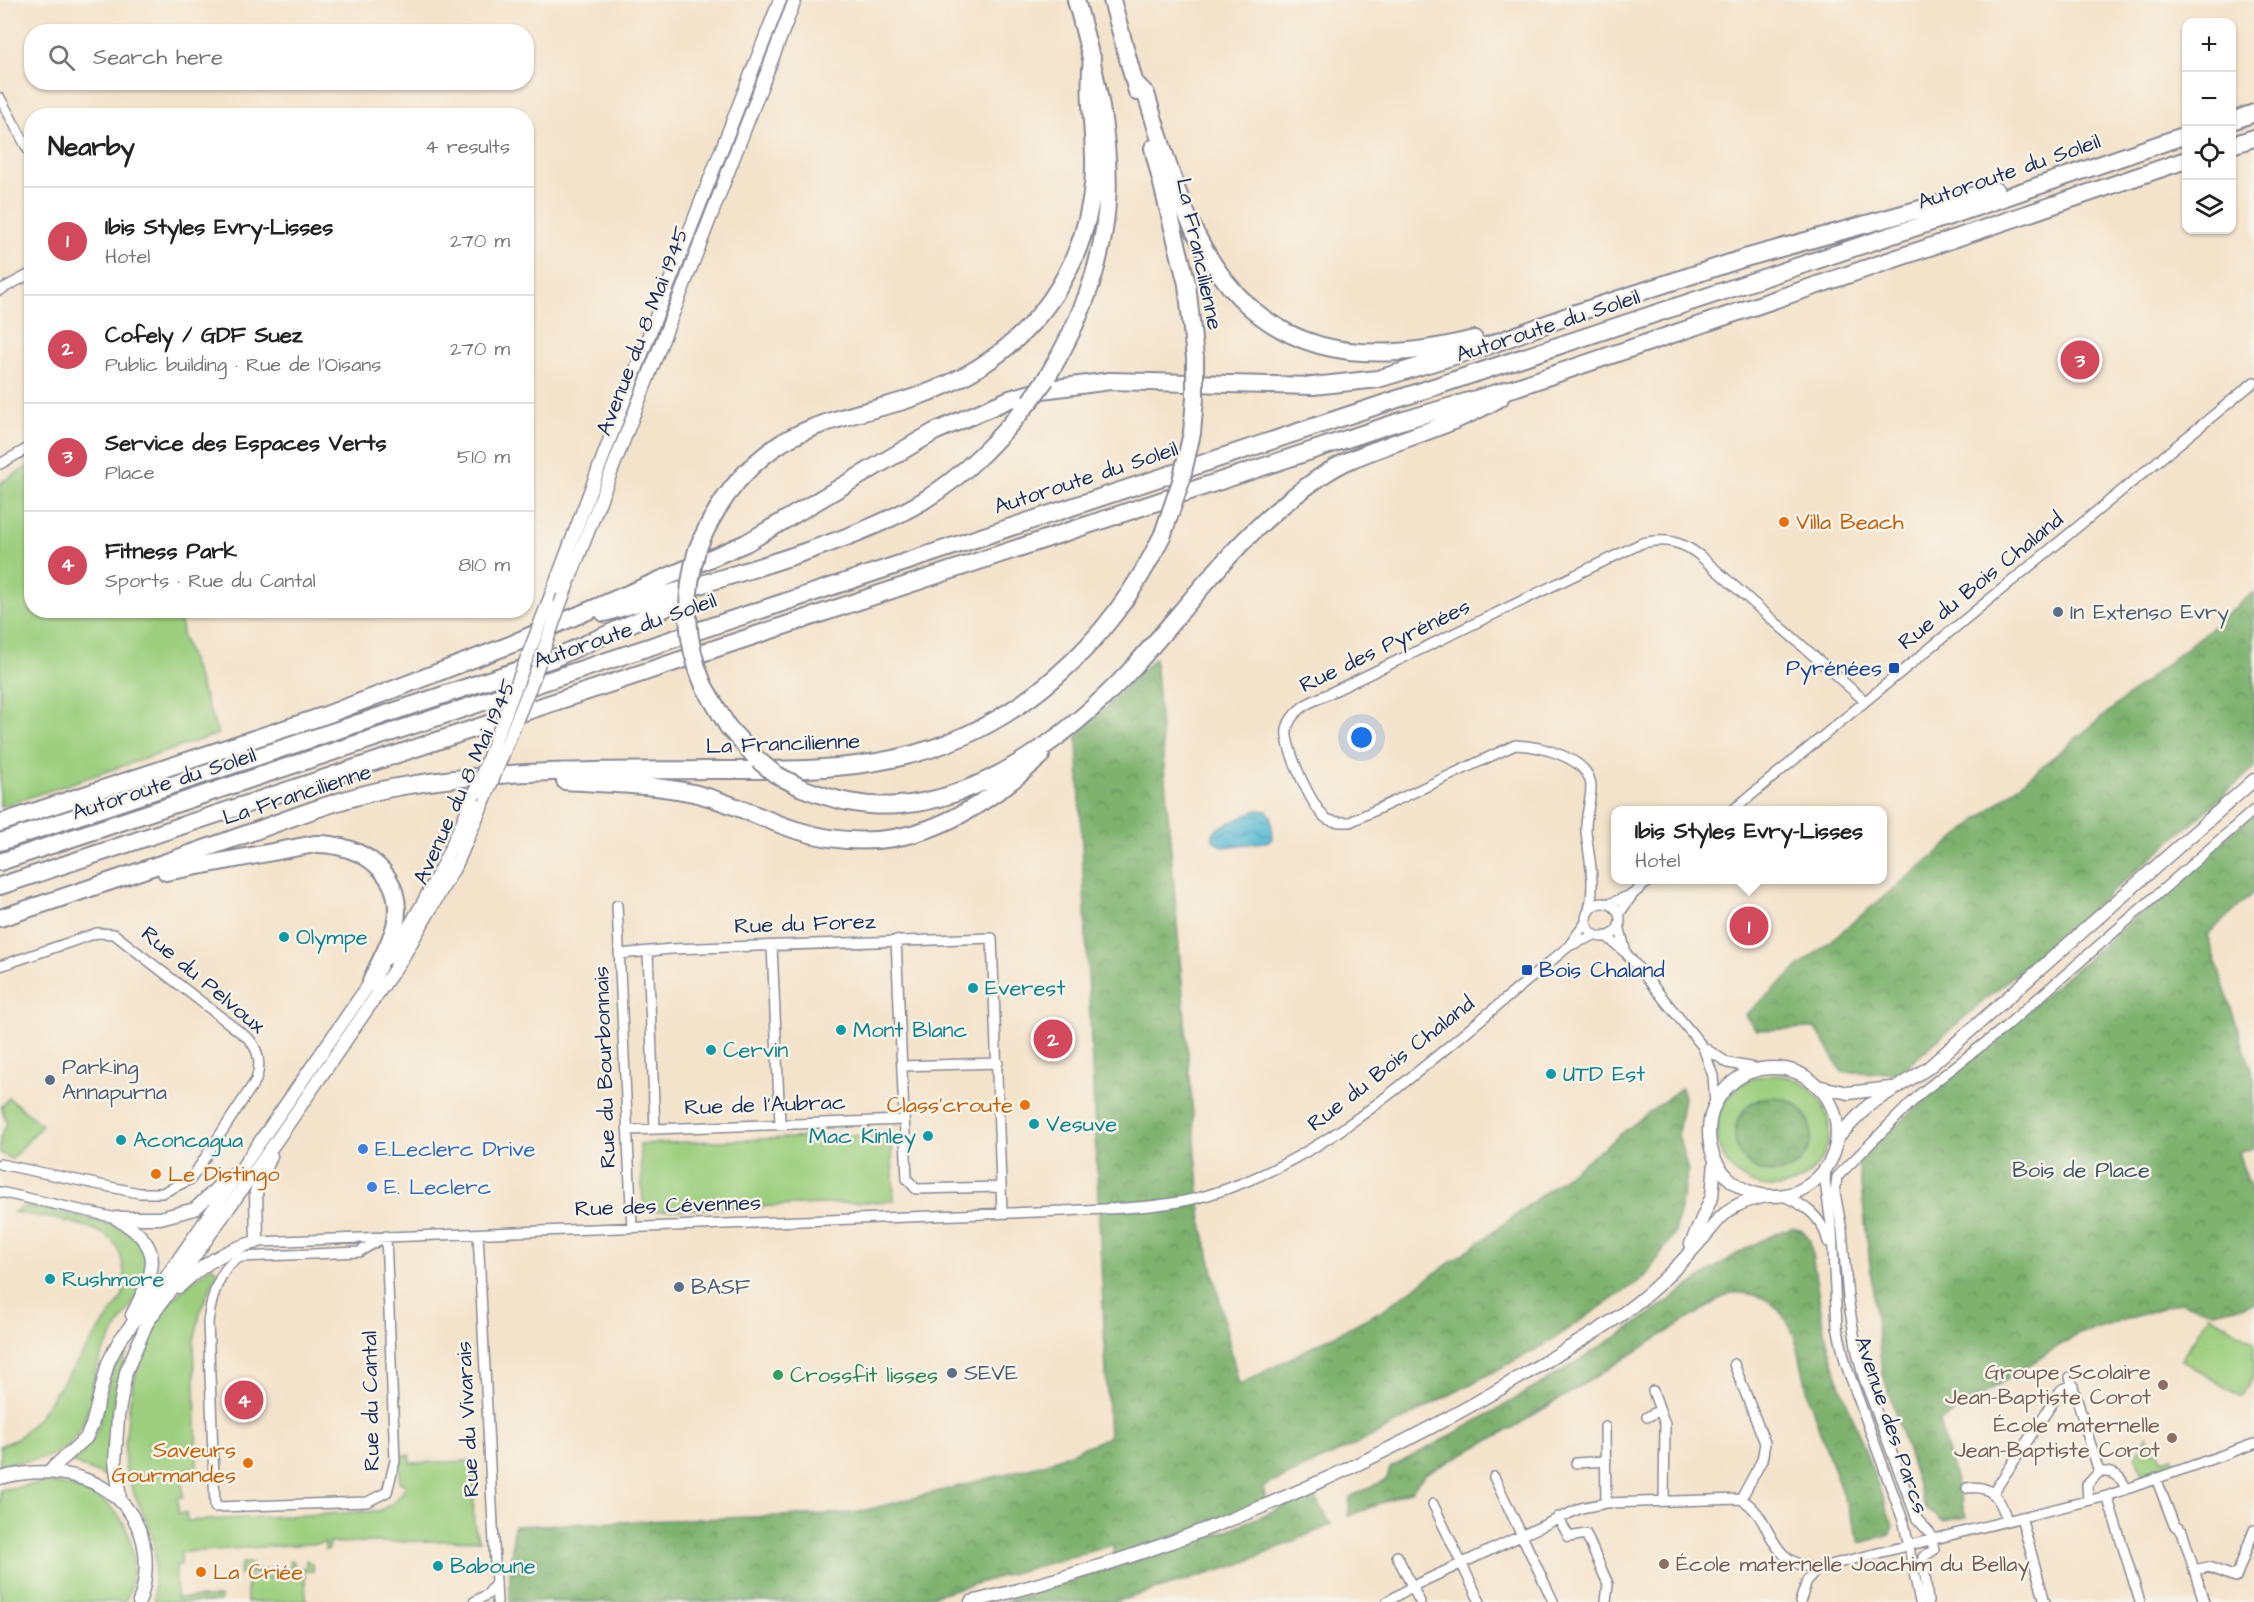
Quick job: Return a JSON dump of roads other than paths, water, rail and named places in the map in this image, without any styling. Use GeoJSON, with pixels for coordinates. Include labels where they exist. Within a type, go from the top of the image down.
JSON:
{"type":"FeatureCollection","features":[{"type":"Feature","properties":{"kind":"highway"},"geometry":{"type":"LineString","coordinates":[[518,641],[642,602],[746,573],[852,535],[916,505],[974,463],[1030,401],[1046,379],[1086,298],[1098,259],[1106,218],[1109,178],[1107,137],[1092,57],[1076,0]]}},
{"type":"Feature","properties":{"kind":"highway","name":"La Francilienne"},"geometry":{"type":"LineString","coordinates":[[0,918],[106,884],[345,800],[414,784],[508,773],[817,769],[872,763],[926,750],[967,734],[1004,715],[1039,692],[1073,663],[1114,616],[1163,534],[1181,481],[1192,433],[1195,358],[1192,310],[1185,273],[1112,0]]}},
{"type":"Feature","properties":{"kind":"highway"},"geometry":{"type":"LineString","coordinates":[[1076,724],[991,777],[936,799],[898,805],[866,805],[831,799],[801,788],[775,774],[758,760],[728,727],[704,686],[693,659],[687,618],[690,576],[697,550],[712,517],[736,481],[775,448],[822,424],[922,395],[958,380],[1010,347],[1040,315],[1067,271],[1089,211],[1095,158],[1088,90],[1092,57]]}},
{"type":"Feature","properties":{"kind":"highway"},"geometry":{"type":"LineString","coordinates":[[1135,82],[1146,94],[1177,188],[1193,228],[1212,262],[1249,307],[1292,334],[1341,351],[1370,354],[1397,353],[1455,344],[1576,313]]}},
{"type":"Feature","properties":{"kind":"highway"},"geometry":{"type":"LineString","coordinates":[[2236,120],[2254,113]]}},
{"type":"Feature","properties":{"kind":"highway","name":"Autoroute du Soleil"},"geometry":{"type":"LineString","coordinates":[[0,861],[1943,218],[2182,137]]}},
{"type":"Feature","properties":{"kind":"highway"},"geometry":{"type":"LineString","coordinates":[[2236,144],[2254,138]]}},
{"type":"Feature","properties":{"kind":"highway","name":"Autoroute du Soleil"},"geometry":{"type":"LineString","coordinates":[[0,886],[1401,421],[1517,387],[2182,162]]}},
{"type":"Feature","properties":{"kind":"highway"},"geometry":{"type":"LineString","coordinates":[[0,823],[326,715],[518,641],[746,543],[934,432],[1010,399],[1042,390],[1110,381],[1156,380],[1284,386],[1358,383],[1399,374],[1576,313],[1845,230],[1960,198],[2050,180]]}},
{"type":"Feature","properties":{"kind":"highway"},"geometry":{"type":"LineString","coordinates":[[414,784],[560,781],[650,787],[712,799],[817,836],[854,841],[884,840],[937,827],[987,800],[1018,777],[1076,724],[1130,671],[1244,541],[1292,498],[1348,461],[1475,413],[1517,387]]}},
{"type":"Feature","properties":{"kind":"highway"},"geometry":{"type":"LineString","coordinates":[[0,842],[571,652],[746,573]]}},
{"type":"Feature","properties":{"kind":"highway"},"geometry":{"type":"LineString","coordinates":[[106,884],[298,846],[328,843],[350,847],[379,865],[391,884],[397,907],[394,928],[370,982]]}},
{"type":"Feature","properties":{"kind":"main road","name":"Avenue du 8 Mai 1945"},"geometry":{"type":"LineString","coordinates":[[120,1499],[115,1461],[118,1417],[126,1372],[138,1340],[156,1309],[277,1140],[420,928],[458,861],[548,603],[668,285],[780,0]]}},
{"type":"Feature","properties":{"kind":"main road","name":"Avenue du 8 Mai 1945"},"geometry":{"type":"LineString","coordinates":[[48,1472],[86,1438],[92,1425],[108,1363],[119,1341],[149,1302],[402,938],[479,797],[530,687],[563,596],[795,0]]}},
{"type":"Feature","properties":{"kind":"main road"},"geometry":{"type":"LineString","coordinates":[[1837,1138],[1869,1105],[1928,1068],[2254,780]]}},
{"type":"Feature","properties":{"kind":"main road"},"geometry":{"type":"LineString","coordinates":[[971,1602],[1118,1560],[1223,1521],[1326,1478],[1435,1425],[1538,1366],[1639,1302],[1680,1264],[1725,1213],[1746,1201],[1766,1196],[1781,1196],[1806,1187],[1826,1168],[1837,1138],[1837,1124],[1831,1104],[1817,1086],[1803,1075],[1786,1069],[1759,1069],[1732,1082],[1715,1104],[1709,1129],[1715,1160],[1714,1184],[1700,1229],[1680,1264]]}},
{"type":"Feature","properties":{"kind":"main road"},"geometry":{"type":"LineString","coordinates":[[1817,1086],[1848,1093],[1901,1086]]}},
{"type":"Feature","properties":{"kind":"main road"},"geometry":{"type":"LineString","coordinates":[[156,1309],[194,1273],[225,1252],[257,1242],[256,1192],[277,1140]]}},
{"type":"Feature","properties":{"kind":"main road"},"geometry":{"type":"LineString","coordinates":[[116,1218],[160,1218],[195,1209],[246,1160]]}},
{"type":"Feature","properties":{"kind":"main road"},"geometry":{"type":"LineString","coordinates":[[1715,1160],[1720,1169],[1738,1186],[1766,1196]]}},
{"type":"Feature","properties":{"kind":"main road"},"geometry":{"type":"LineString","coordinates":[[116,1218],[143,1237],[151,1248],[153,1262],[151,1276],[119,1341]]}},
{"type":"Feature","properties":{"kind":"main road"},"geometry":{"type":"LineString","coordinates":[[0,1478],[48,1472],[82,1477],[103,1487],[120,1499],[136,1521],[143,1540],[146,1555],[143,1599]]}},
{"type":"Feature","properties":{"kind":"street"},"geometry":{"type":"LineString","coordinates":[[0,98],[24,142]]}},
{"type":"Feature","properties":{"kind":"street"},"geometry":{"type":"LineString","coordinates":[[0,290],[24,277]]}},
{"type":"Feature","properties":{"kind":"street","name":"Rue du Bois Chaland"},"geometry":{"type":"LineString","coordinates":[[1738,806],[2254,382]]}},
{"type":"Feature","properties":{"kind":"street"},"geometry":{"type":"LineString","coordinates":[[0,464],[24,450]]}},
{"type":"Feature","properties":{"kind":"street","name":"Rue des Pyrénées"},"geometry":{"type":"LineString","coordinates":[[1589,910],[1593,887],[1586,825],[1591,787],[1589,777],[1582,767],[1571,760],[1528,746],[1515,745],[1350,822],[1336,823],[1325,818],[1317,807],[1288,749],[1286,738],[1289,722],[1307,704],[1642,543],[1653,541],[1674,541],[1699,555],[1864,701]]}},
{"type":"Feature","properties":{"kind":"street"},"geometry":{"type":"LineString","coordinates":[[1928,1602],[1923,1557],[1934,1550],[1929,1533],[1917,1518],[1863,1376],[1848,1298],[1842,1230],[1835,1193],[1837,1177],[1921,1093],[2004,1028],[2254,810]]}},
{"type":"Feature","properties":{"kind":"street"},"geometry":{"type":"LineString","coordinates":[[1626,953],[1619,925],[1619,914],[1633,894],[1644,884]]}},
{"type":"Feature","properties":{"kind":"street"},"geometry":{"type":"LineString","coordinates":[[1593,887],[1619,914]]}},
{"type":"Feature","properties":{"kind":"street"},"geometry":{"type":"LineString","coordinates":[[1569,946],[1586,922],[1589,910],[1594,905],[1608,904],[1633,894]]}},
{"type":"Feature","properties":{"kind":"street","name":"Rue du Bourbonnais"},"geometry":{"type":"LineString","coordinates":[[617,905],[632,1227]]}},
{"type":"Feature","properties":{"kind":"street"},"geometry":{"type":"LineString","coordinates":[[1586,922],[1595,935]]}},
{"type":"Feature","properties":{"kind":"street"},"geometry":{"type":"LineString","coordinates":[[1606,936],[1619,925]]}},
{"type":"Feature","properties":{"kind":"street","name":"Rue du Pelvoux"},"geometry":{"type":"LineString","coordinates":[[0,966],[96,933],[114,934],[249,1039],[259,1057],[259,1070],[256,1080],[191,1179],[162,1193],[139,1194],[0,1164]]}},
{"type":"Feature","properties":{"kind":"street"},"geometry":{"type":"LineString","coordinates":[[1569,946],[1595,935],[1606,936],[1626,953],[1703,1047],[1728,1063],[1759,1069]]}},
{"type":"Feature","properties":{"kind":"street","name":"Rue du Forez"},"geometry":{"type":"LineString","coordinates":[[620,954],[896,940],[992,938],[998,1063]]}},
{"type":"Feature","properties":{"kind":"street"},"geometry":{"type":"LineString","coordinates":[[896,940],[903,1119],[906,1173],[909,1184],[916,1189],[1001,1187]]}},
{"type":"Feature","properties":{"kind":"street"},"geometry":{"type":"LineString","coordinates":[[772,946],[780,1124]]}},
{"type":"Feature","properties":{"kind":"street","name":"Rue du Bois Chaland"},"geometry":{"type":"LineString","coordinates":[[1080,1210],[1158,1205],[1206,1196],[1256,1178],[1305,1155],[1360,1118],[1569,946]]}},
{"type":"Feature","properties":{"kind":"street","name":"Rue du Bourbonnais"},"geometry":{"type":"LineString","coordinates":[[648,952],[655,1129]]}},
{"type":"Feature","properties":{"kind":"street"},"geometry":{"type":"LineString","coordinates":[[1703,1047],[1713,1076],[1715,1104]]}},
{"type":"Feature","properties":{"kind":"street"},"geometry":{"type":"LineString","coordinates":[[902,1066],[998,1063],[1002,1212]]}},
{"type":"Feature","properties":{"kind":"street","name":"Rue de l'Aubrac"},"geometry":{"type":"LineString","coordinates":[[628,1130],[903,1119]]}},
{"type":"Feature","properties":{"kind":"street","name":"Avenue des Parcs"},"geometry":{"type":"LineString","coordinates":[[1826,1168],[1825,1182],[1832,1231],[1837,1326],[1846,1365],[1910,1543],[1920,1602]]}},
{"type":"Feature","properties":{"kind":"street"},"geometry":{"type":"LineString","coordinates":[[0,1192],[116,1218]]}},
{"type":"Feature","properties":{"kind":"street","name":"Avenue des Parcs"},"geometry":{"type":"LineString","coordinates":[[1781,1196],[1806,1207],[1817,1217],[1826,1232],[1832,1259]]}},
{"type":"Feature","properties":{"kind":"street","name":"Rue des Cévennes"},"geometry":{"type":"LineString","coordinates":[[257,1242],[1080,1210]]}},
{"type":"Feature","properties":{"kind":"street","name":"Rue du Vivarais"},"geometry":{"type":"LineString","coordinates":[[478,1234],[497,1602]]}},
{"type":"Feature","properties":{"kind":"street","name":"Rue du Cantal"},"geometry":{"type":"LineString","coordinates":[[386,1236],[395,1461],[387,1492],[379,1499],[367,1502],[215,1508],[208,1322],[213,1295],[227,1267],[241,1257],[359,1252],[386,1236]]}},
{"type":"Feature","properties":{"kind":"street"},"geometry":{"type":"LineString","coordinates":[[1734,1364],[1765,1443],[1762,1460],[1741,1499]]}},
{"type":"Feature","properties":{"kind":"street"},"geometry":{"type":"LineString","coordinates":[[1993,1493],[2061,1390],[2072,1381],[2099,1472]]}},
{"type":"Feature","properties":{"kind":"street"},"geometry":{"type":"LineString","coordinates":[[1653,1391],[1665,1424],[1664,1500]]}},
{"type":"Feature","properties":{"kind":"street"},"geometry":{"type":"LineString","coordinates":[[1647,1417],[1660,1410]]}},
{"type":"Feature","properties":{"kind":"street"},"geometry":{"type":"LineString","coordinates":[[1605,1427],[1606,1503]]}},
{"type":"Feature","properties":{"kind":"street"},"geometry":{"type":"LineString","coordinates":[[1387,1602],[1413,1586],[1558,1517],[1581,1508],[1606,1503],[1741,1499],[1756,1512],[1778,1552],[1797,1563],[1818,1568],[1910,1543],[2107,1496],[2253,1447]]}},
{"type":"Feature","properties":{"kind":"street"},"geometry":{"type":"LineString","coordinates":[[1576,1463],[1606,1461]]}},
{"type":"Feature","properties":{"kind":"street"},"geometry":{"type":"LineString","coordinates":[[2099,1472],[2115,1474],[2123,1481],[2126,1489]]}},
{"type":"Feature","properties":{"kind":"street"},"geometry":{"type":"LineString","coordinates":[[2088,1499],[2087,1485],[2099,1472]]}},
{"type":"Feature","properties":{"kind":"street"},"geometry":{"type":"LineString","coordinates":[[1494,1477],[1553,1601]]}},
{"type":"Feature","properties":{"kind":"street"},"geometry":{"type":"LineString","coordinates":[[2156,1478],[2174,1525],[2181,1531],[2204,1602]]}},
{"type":"Feature","properties":{"kind":"street"},"geometry":{"type":"LineString","coordinates":[[1967,1488],[1981,1487],[1993,1493],[2002,1504],[2007,1521]]}},
{"type":"Feature","properties":{"kind":"street"},"geometry":{"type":"LineString","coordinates":[[2107,1496],[2140,1602]]}},
{"type":"Feature","properties":{"kind":"street"},"geometry":{"type":"LineString","coordinates":[[1433,1504],[1480,1602]]}},
{"type":"Feature","properties":{"kind":"street"},"geometry":{"type":"LineString","coordinates":[[1558,1517],[1569,1537],[1586,1534],[1608,1584],[1604,1602]]}},
{"type":"Feature","properties":{"kind":"street"},"geometry":{"type":"LineString","coordinates":[[2021,1517],[2045,1602]]}},
{"type":"Feature","properties":{"kind":"street"},"geometry":{"type":"LineString","coordinates":[[2194,1570],[2208,1567],[2236,1577],[2254,1530]]}},
{"type":"Feature","properties":{"kind":"street"},"geometry":{"type":"LineString","coordinates":[[1397,1556],[1420,1602]]}},
{"type":"Feature","properties":{"kind":"street"},"geometry":{"type":"LineString","coordinates":[[1800,1602],[1807,1581],[1818,1568]]}},
{"type":"Feature","properties":{"kind":"street"},"geometry":{"type":"LineString","coordinates":[[474,1602],[488,1594],[496,1583]]}},
{"type":"Feature","properties":{"kind":"water"},"geometry":{"type":"Polygon","coordinates":[[[1257,810],[1267,811],[1271,816],[1272,837],[1270,841],[1224,847],[1213,840],[1213,833],[1219,828],[1257,810]]]}},
{"type":"Feature","properties":{"kind":"place","name":"Service des Espaces Verts"},"geometry":{"type":"Point","coordinates":[2080,360]}},
{"type":"Feature","properties":{"kind":"place","name":"Villa Beach"},"geometry":{"type":"Point","coordinates":[1784,522]}},
{"type":"Feature","properties":{"kind":"place","name":"In Extenso Evry"},"geometry":{"type":"Point","coordinates":[2058,612]}},
{"type":"Feature","properties":{"kind":"place","name":"Pyrénées"},"geometry":{"type":"Point","coordinates":[1894,668]}},
{"type":"Feature","properties":{"kind":"place","name":"Ibis Styles Evry-Lisses"},"geometry":{"type":"Point","coordinates":[1749,926]}},
{"type":"Feature","properties":{"kind":"place","name":"Olympe"},"geometry":{"type":"Point","coordinates":[284,937]}},
{"type":"Feature","properties":{"kind":"place","name":"Bois Chaland"},"geometry":{"type":"Point","coordinates":[1527,970]}},
{"type":"Feature","properties":{"kind":"place","name":"Everest"},"geometry":{"type":"Point","coordinates":[973,988]}},
{"type":"Feature","properties":{"kind":"place","name":"Mont Blanc"},"geometry":{"type":"Point","coordinates":[841,1030]}},
{"type":"Feature","properties":{"kind":"place","name":"Cofely / GDF Suez"},"geometry":{"type":"Point","coordinates":[1053,1039]}},
{"type":"Feature","properties":{"kind":"place","name":"Cervin"},"geometry":{"type":"Point","coordinates":[711,1050]}},
{"type":"Feature","properties":{"kind":"place","name":"UTD Est"},"geometry":{"type":"Point","coordinates":[1551,1074]}},
{"type":"Feature","properties":{"kind":"place","name":"Parking Annapurna"},"geometry":{"type":"Point","coordinates":[50,1080]}},
{"type":"Feature","properties":{"kind":"place","name":"Class'croute"},"geometry":{"type":"Point","coordinates":[1025,1105]}},
{"type":"Feature","properties":{"kind":"place","name":"Vesuve"},"geometry":{"type":"Point","coordinates":[1034,1124]}},
{"type":"Feature","properties":{"kind":"place","name":"Mac Kinley"},"geometry":{"type":"Point","coordinates":[928,1136]}},
{"type":"Feature","properties":{"kind":"place","name":"Aconcagua"},"geometry":{"type":"Point","coordinates":[121,1140]}},
{"type":"Feature","properties":{"kind":"place","name":"E.Leclerc Drive"},"geometry":{"type":"Point","coordinates":[363,1149]}},
{"type":"Feature","properties":{"kind":"place","name":"Le Distingo"},"geometry":{"type":"Point","coordinates":[156,1174]}},
{"type":"Feature","properties":{"kind":"place","name":"E. Leclerc"},"geometry":{"type":"Point","coordinates":[372,1187]}},
{"type":"Feature","properties":{"kind":"place","name":"Rushmore"},"geometry":{"type":"Point","coordinates":[50,1279]}},
{"type":"Feature","properties":{"kind":"place","name":"BASF"},"geometry":{"type":"Point","coordinates":[679,1287]}},
{"type":"Feature","properties":{"kind":"place","name":"SEVE"},"geometry":{"type":"Point","coordinates":[952,1373]}},
{"type":"Feature","properties":{"kind":"place","name":"Crossfit lisses"},"geometry":{"type":"Point","coordinates":[778,1375]}},
{"type":"Feature","properties":{"kind":"place","name":"Groupe Scolaire Jean-Baptiste Corot"},"geometry":{"type":"Point","coordinates":[2163,1385]}},
{"type":"Feature","properties":{"kind":"place","name":"Fitness Park"},"geometry":{"type":"Point","coordinates":[244,1400]}},
{"type":"Feature","properties":{"kind":"place","name":"École maternelle Jean-Baptiste Corot"},"geometry":{"type":"Point","coordinates":[2172,1438]}},
{"type":"Feature","properties":{"kind":"place","name":"Saveurs Gourmandes"},"geometry":{"type":"Point","coordinates":[248,1463]}},
{"type":"Feature","properties":{"kind":"place","name":"École maternelle Joachim du Bellay"},"geometry":{"type":"Point","coordinates":[1664,1564]}},
{"type":"Feature","properties":{"kind":"place","name":"Baboune"},"geometry":{"type":"Point","coordinates":[438,1566]}},
{"type":"Feature","properties":{"kind":"place","name":"La Criée"},"geometry":{"type":"Point","coordinates":[201,1572]}},
{"type":"Feature","properties":{"kind":"park label","name":"Bois de Place"},"geometry":{"type":"Point","coordinates":[2081,1170]}}]}
